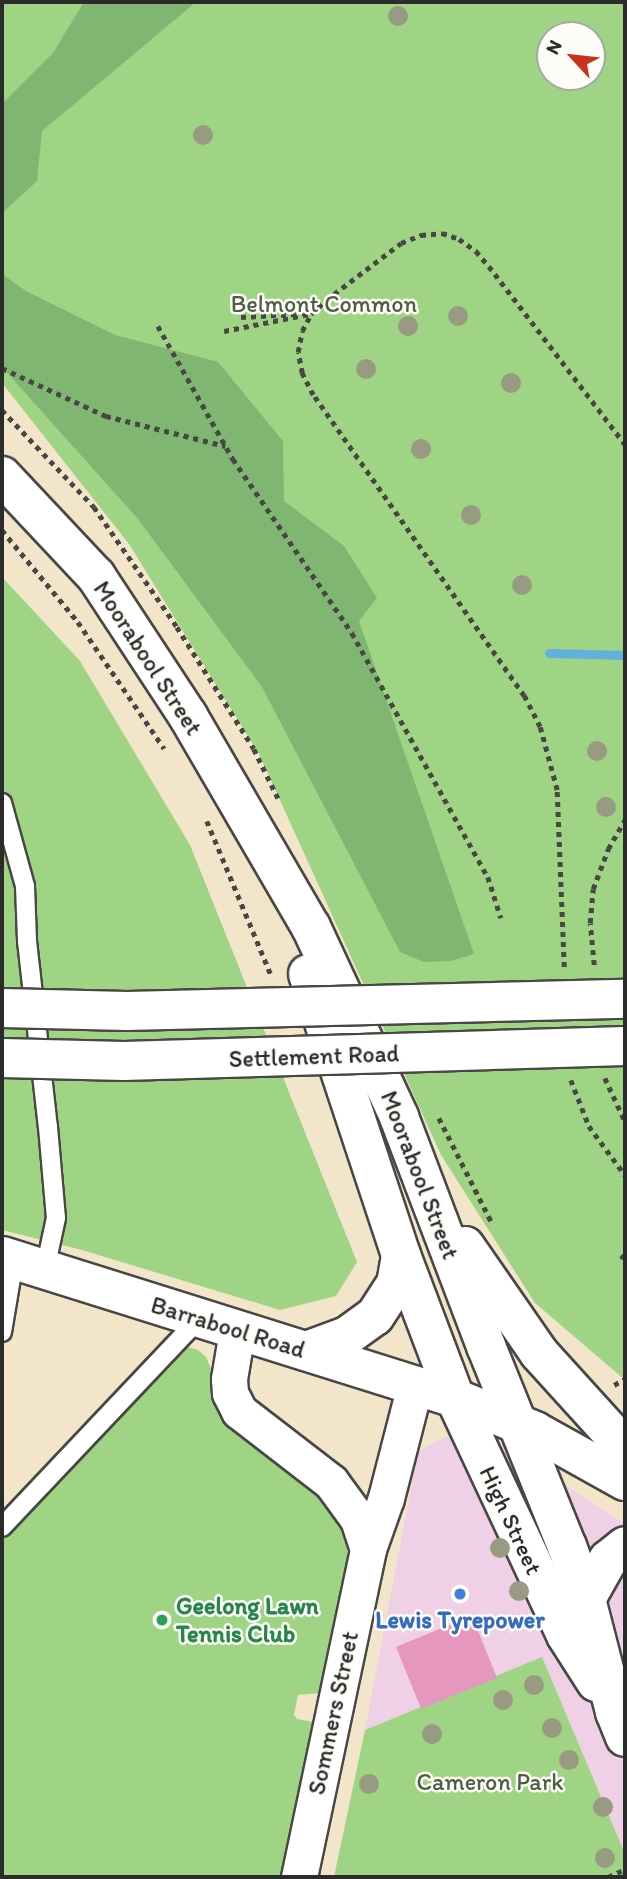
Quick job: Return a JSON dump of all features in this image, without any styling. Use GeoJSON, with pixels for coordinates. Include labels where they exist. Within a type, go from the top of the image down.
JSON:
{"type":"FeatureCollection","features":[{"type":"Feature","properties":{"kind":"main road","name":"Moorabool Street"},"geometry":{"type":"LineString","coordinates":[[2,476],[96,576],[188,716],[311,927],[399,1116],[518,1423]]}},
{"type":"Feature","properties":{"kind":"main road","name":"Moorabool Street"},"geometry":{"type":"LineString","coordinates":[[270,859],[401,1255],[455,1398]]}},
{"type":"Feature","properties":{"kind":"main road","name":"Settlement Road"},"geometry":{"type":"LineString","coordinates":[[2,1008],[127,1011],[625,999]]}},
{"type":"Feature","properties":{"kind":"main road","name":"Settlement Road"},"geometry":{"type":"LineString","coordinates":[[2,1058],[124,1061],[625,1046]]}},
{"type":"Feature","properties":{"kind":"main road"},"geometry":{"type":"LineString","coordinates":[[421,1177],[524,1334],[565,1385],[625,1448]]}},
{"type":"Feature","properties":{"kind":"main road"},"geometry":{"type":"LineString","coordinates":[[306,1351],[338,1340],[375,1316],[396,1284],[401,1255]]}},
{"type":"Feature","properties":{"kind":"main road","name":"Barrabool Road"},"geometry":{"type":"LineString","coordinates":[[20,1262],[455,1398],[518,1423],[625,1481]]}},
{"type":"Feature","properties":{"kind":"main road","name":"High Street"},"geometry":{"type":"LineString","coordinates":[[455,1398],[566,1635],[620,1724]]}},
{"type":"Feature","properties":{"kind":"main road","name":"High Street"},"geometry":{"type":"LineString","coordinates":[[518,1423],[586,1599],[620,1724]]}},
{"type":"Feature","properties":{"kind":"main road"},"geometry":{"type":"LineString","coordinates":[[586,1599],[608,1560],[625,1546]]}},
{"type":"Feature","properties":{"kind":"street"},"geometry":{"type":"LineString","coordinates":[[237,1331],[229,1379],[230,1393],[239,1410],[331,1482],[358,1519],[368,1549]]}},
{"type":"Feature","properties":{"kind":"street","name":"Sommers Street"},"geometry":{"type":"LineString","coordinates":[[299,1877],[368,1549],[388,1491],[415,1385]]}},
{"type":"Feature","properties":{"kind":"lane"},"geometry":{"type":"LineString","coordinates":[[2,803],[25,886],[27,941],[56,1218],[20,1262],[2,1332]]}},
{"type":"Feature","properties":{"kind":"lane"},"geometry":{"type":"LineString","coordinates":[[2,1527],[199,1319]]}},
{"type":"Feature","properties":{"kind":"path"},"geometry":{"type":"LineString","coordinates":[[564,970],[557,790],[540,727],[524,696],[313,395],[302,373],[298,352],[302,331],[311,314],[401,243],[421,235],[442,233],[459,239],[476,251],[625,444]]}},
{"type":"Feature","properties":{"kind":"path"},"geometry":{"type":"LineString","coordinates":[[241,317],[311,314]]}},
{"type":"Feature","properties":{"kind":"path"},"geometry":{"type":"LineString","coordinates":[[224,331],[311,314]]}},
{"type":"Feature","properties":{"kind":"path"},"geometry":{"type":"LineString","coordinates":[[158,326],[225,446],[352,634],[488,877],[501,918]]}},
{"type":"Feature","properties":{"kind":"path"},"geometry":{"type":"LineString","coordinates":[[2,368],[106,416],[225,446]]}},
{"type":"Feature","properties":{"kind":"path"},"geometry":{"type":"LineString","coordinates":[[2,530],[78,622],[167,752]]}},
{"type":"Feature","properties":{"kind":"path"},"geometry":{"type":"LineString","coordinates":[[201,808],[275,983]]}},
{"type":"Feature","properties":{"kind":"path"},"geometry":{"type":"LineString","coordinates":[[570,1078],[589,1126],[625,1175]]}},
{"type":"Feature","properties":{"kind":"path"},"geometry":{"type":"LineString","coordinates":[[621,1259],[625,1254]]}},
{"type":"Feature","properties":{"kind":"path"},"geometry":{"type":"LineString","coordinates":[[608,1877],[625,1869]]}},
{"type":"Feature","properties":{"kind":"shaded area"},"geometry":{"type":"Polygon","coordinates":[[[471,1424],[625,1524],[625,1854],[542,1658],[365,1730],[416,1462],[420,1451],[471,1424]]]}},
{"type":"Feature","properties":{"kind":"green space","name":"Belmont Common"},"geometry":{"type":"Polygon","coordinates":[[[2,2],[625,2],[625,1380],[535,1303],[441,1155],[259,754],[129,544],[2,383],[2,2]]]}},
{"type":"Feature","properties":{"kind":"green space"},"geometry":{"type":"Polygon","coordinates":[[[84,2],[196,2],[42,131],[37,181],[2,213],[2,104],[53,53],[84,2]]]}},
{"type":"Feature","properties":{"kind":"green space"},"geometry":{"type":"Polygon","coordinates":[[[2,274],[26,291],[115,335],[218,362],[283,441],[284,501],[344,546],[377,598],[359,621],[474,954],[451,961],[424,962],[400,952],[262,687],[138,519],[2,367],[2,274]]]}},
{"type":"Feature","properties":{"kind":"green space"},"geometry":{"type":"Polygon","coordinates":[[[2,577],[80,661],[190,845],[357,1262],[336,1296],[280,1310],[82,1250],[2,1230],[2,577]]]}},
{"type":"Feature","properties":{"kind":"green space","name":"Geelong Lawn Tennis Club"},"geometry":{"type":"Polygon","coordinates":[[[187,1347],[198,1350],[206,1357],[213,1374],[317,1485],[340,1518],[346,1539],[348,1564],[320,1693],[298,1695],[294,1715],[297,1719],[314,1722],[283,1871],[277,1877],[2,1877],[2,1537],[149,1387],[177,1353],[187,1347]]]}},
{"type":"Feature","properties":{"kind":"green space","name":"Cameron Park"},"geometry":{"type":"Polygon","coordinates":[[[542,1657],[625,1854],[625,1877],[334,1877],[365,1730],[542,1657]]]}},
{"type":"Feature","properties":{"kind":"building"},"geometry":{"type":"Polygon","coordinates":[[[472,1616],[497,1678],[421,1709],[396,1647],[472,1616]]]}},
{"type":"Feature","properties":{"kind":"waterway"},"geometry":{"type":"LineString","coordinates":[[549,653],[625,655]]}},
{"type":"Feature","properties":{"kind":"place","name":"Lewis Tyrepower"},"geometry":{"type":"Point","coordinates":[460,1594]}},
{"type":"Feature","properties":{"kind":"place","name":"Geelong Lawn Tennis Club"},"geometry":{"type":"Point","coordinates":[162,1620]}}]}
